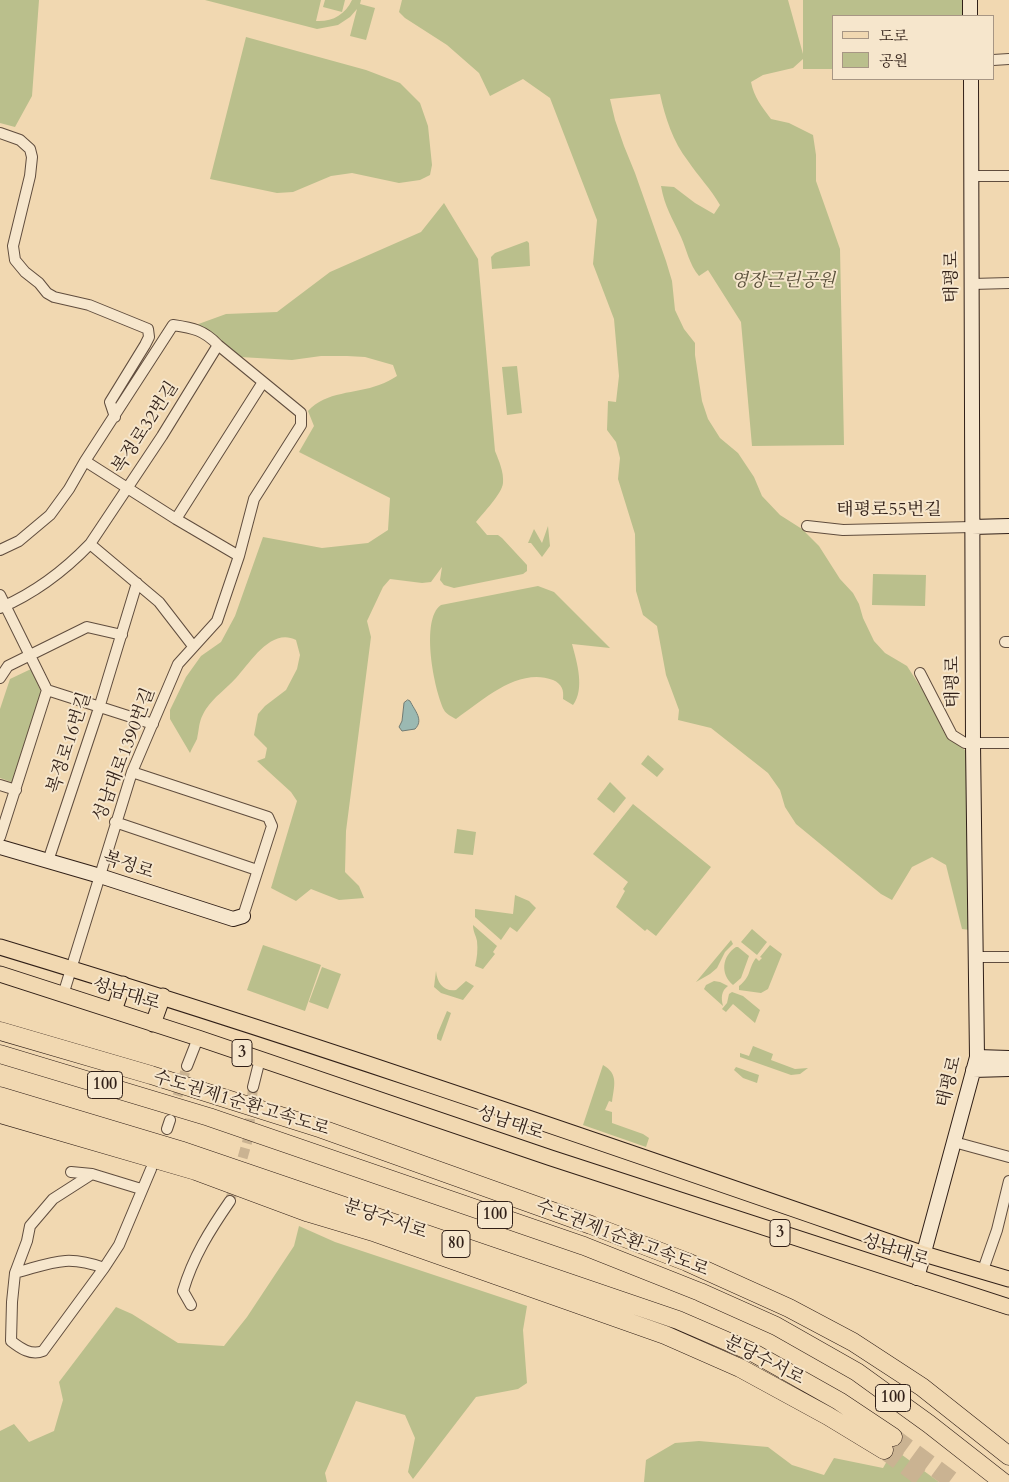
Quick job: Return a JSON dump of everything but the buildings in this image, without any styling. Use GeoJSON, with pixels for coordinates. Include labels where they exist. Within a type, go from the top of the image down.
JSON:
{"type":"FeatureCollection","features":[{"type":"Feature","properties":{"kind":"highway","name":"수도권제1순환고속도로"},"geometry":{"type":"LineString","coordinates":[[0,1031],[322,1128],[591,1225],[687,1262],[789,1308],[853,1342],[922,1387],[1009,1456]]}},
{"type":"Feature","properties":{"kind":"highway","name":"수도권제1순환고속도로"},"geometry":{"type":"LineString","coordinates":[[0,1054],[218,1120],[584,1246],[700,1292],[776,1326],[857,1372],[929,1424],[1003,1482]]}},
{"type":"Feature","properties":{"kind":"highway","name":"분당수서로"},"geometry":{"type":"LineString","coordinates":[[0,1096],[180,1150],[678,1320],[752,1352],[839,1401],[888,1444],[828,1416],[740,1368],[666,1335],[376,1233],[309,1213],[196,1172],[0,1114]]}},
{"type":"Feature","properties":{"kind":"main road"},"geometry":{"type":"LineString","coordinates":[[970,0],[970,15]]}},
{"type":"Feature","properties":{"kind":"main road","name":"태평로"},"geometry":{"type":"LineString","coordinates":[[917,1278],[975,1064],[971,80]]}},
{"type":"Feature","properties":{"kind":"main road"},"geometry":{"type":"LineString","coordinates":[[972,527],[1009,526]]}},
{"type":"Feature","properties":{"kind":"main road","name":"복정로"},"geometry":{"type":"LineString","coordinates":[[0,847],[100,876],[233,919],[243,916]]}},
{"type":"Feature","properties":{"kind":"main road","name":"성남대로"},"geometry":{"type":"LineString","coordinates":[[0,947],[163,996],[924,1254],[1009,1278]]}},
{"type":"Feature","properties":{"kind":"main road","name":"성남대로"},"geometry":{"type":"LineString","coordinates":[[0,974],[198,1038],[701,1207],[1009,1307]]}},
{"type":"Feature","properties":{"kind":"main road"},"geometry":{"type":"LineString","coordinates":[[114,1011],[123,984]]}},
{"type":"Feature","properties":{"kind":"main road"},"geometry":{"type":"LineString","coordinates":[[153,1024],[163,996]]}},
{"type":"Feature","properties":{"kind":"main road"},"geometry":{"type":"LineString","coordinates":[[975,1064],[1009,1058]]}},
{"type":"Feature","properties":{"kind":"main road"},"geometry":{"type":"LineString","coordinates":[[975,1064],[1009,1069]]}},
{"type":"Feature","properties":{"kind":"main road"},"geometry":{"type":"LineString","coordinates":[[701,1207],[710,1181]]}},
{"type":"Feature","properties":{"kind":"street"},"geometry":{"type":"LineString","coordinates":[[994,60],[1009,59]]}},
{"type":"Feature","properties":{"kind":"street"},"geometry":{"type":"LineString","coordinates":[[0,133],[20,140],[30,150],[32,156],[30,176],[13,246],[15,260],[47,293],[54,297],[89,305],[148,329],[149,338],[110,402],[115,417]]}},
{"type":"Feature","properties":{"kind":"street"},"geometry":{"type":"LineString","coordinates":[[971,176],[1009,176]]}},
{"type":"Feature","properties":{"kind":"street"},"geometry":{"type":"LineString","coordinates":[[972,284],[1009,283]]}},
{"type":"Feature","properties":{"kind":"street","name":"복정로32번길"},"geometry":{"type":"LineString","coordinates":[[0,550],[19,541],[50,515],[69,489],[173,325]]}},
{"type":"Feature","properties":{"kind":"street","name":"성남대로1390번길"},"geometry":{"type":"LineString","coordinates":[[63,995],[132,772],[178,664],[217,621],[239,556],[254,498],[301,425],[301,413],[218,345],[208,334],[193,328],[173,325]]}},
{"type":"Feature","properties":{"kind":"street","name":"복정로32번길"},"geometry":{"type":"LineString","coordinates":[[85,461],[127,488],[162,436],[218,345]]}},
{"type":"Feature","properties":{"kind":"street"},"geometry":{"type":"LineString","coordinates":[[176,519],[263,382]]}},
{"type":"Feature","properties":{"kind":"street"},"geometry":{"type":"LineString","coordinates":[[3,607],[49,581],[76,559],[90,544],[127,488],[239,556]]}},
{"type":"Feature","properties":{"kind":"street","name":"태평로55번길"},"geometry":{"type":"LineString","coordinates":[[807,526],[844,530],[972,527]]}},
{"type":"Feature","properties":{"kind":"street"},"geometry":{"type":"LineString","coordinates":[[90,544],[159,602],[193,646]]}},
{"type":"Feature","properties":{"kind":"street","name":"복정로16번길"},"geometry":{"type":"LineString","coordinates":[[48,861],[99,708],[137,583]]}},
{"type":"Feature","properties":{"kind":"street"},"geometry":{"type":"LineString","coordinates":[[0,595],[3,607],[47,690],[0,837]]}},
{"type":"Feature","properties":{"kind":"street"},"geometry":{"type":"LineString","coordinates":[[0,678],[8,666],[87,627],[122,635]]}},
{"type":"Feature","properties":{"kind":"street"},"geometry":{"type":"LineString","coordinates":[[920,673],[952,735],[965,744],[1009,743]]}},
{"type":"Feature","properties":{"kind":"street"},"geometry":{"type":"LineString","coordinates":[[47,690],[153,724]]}},
{"type":"Feature","properties":{"kind":"street"},"geometry":{"type":"LineString","coordinates":[[132,772],[268,817],[272,826],[243,916]]}},
{"type":"Feature","properties":{"kind":"street"},"geometry":{"type":"LineString","coordinates":[[0,785],[16,790]]}},
{"type":"Feature","properties":{"kind":"street"},"geometry":{"type":"LineString","coordinates":[[115,822],[257,870]]}},
{"type":"Feature","properties":{"kind":"street"},"geometry":{"type":"LineString","coordinates":[[976,957],[1009,957]]}},
{"type":"Feature","properties":{"kind":"street"},"geometry":{"type":"LineString","coordinates":[[187,1066],[198,1038]]}},
{"type":"Feature","properties":{"kind":"street"},"geometry":{"type":"LineString","coordinates":[[253,1087],[260,1059]]}},
{"type":"Feature","properties":{"kind":"street"},"geometry":{"type":"LineString","coordinates":[[954,1142],[1009,1157]]}},
{"type":"Feature","properties":{"kind":"street"},"geometry":{"type":"LineString","coordinates":[[92,1174],[53,1199],[30,1226],[27,1241],[15,1273],[12,1302],[11,1341],[22,1349],[37,1353],[43,1351],[104,1268],[119,1245],[150,1169]]}},
{"type":"Feature","properties":{"kind":"street"},"geometry":{"type":"LineString","coordinates":[[71,1172],[92,1174],[141,1189]]}},
{"type":"Feature","properties":{"kind":"street"},"geometry":{"type":"LineString","coordinates":[[983,1270],[1009,1181]]}},
{"type":"Feature","properties":{"kind":"street"},"geometry":{"type":"LineString","coordinates":[[190,1305],[183,1291],[186,1279],[197,1252],[230,1201]]}},
{"type":"Feature","properties":{"kind":"street"},"geometry":{"type":"LineString","coordinates":[[15,1273],[57,1261],[70,1260],[86,1261],[104,1268]]}},
{"type":"Feature","properties":{"kind":"green space"},"geometry":{"type":"Polygon","coordinates":[[[0,0],[39,0],[32,96],[15,127],[0,123],[0,0]]]}},
{"type":"Feature","properties":{"kind":"green space"},"geometry":{"type":"Polygon","coordinates":[[[205,0],[321,0],[316,21],[333,19],[342,14],[352,0],[361,0],[360,4],[375,8],[366,40],[350,36],[357,9],[350,17],[338,25],[317,29],[205,0]]]}},
{"type":"Feature","properties":{"kind":"green space"},"geometry":{"type":"Polygon","coordinates":[[[325,0],[345,0],[342,12],[323,7],[325,0]]]}},
{"type":"Feature","properties":{"kind":"green space","name":"영장근린공원"},"geometry":{"type":"Polygon","coordinates":[[[402,0],[788,0],[803,54],[803,0],[963,0],[963,15],[832,15],[832,69],[803,69],[803,59],[793,68],[763,75],[751,82],[756,97],[771,119],[789,123],[813,135],[816,155],[816,181],[840,249],[844,445],[752,446],[741,322],[708,270],[699,276],[693,267],[667,207],[661,186],[674,187],[695,203],[714,214],[720,205],[678,146],[667,120],[660,94],[610,99],[615,120],[666,261],[672,281],[675,310],[684,329],[695,343],[702,401],[708,419],[720,438],[738,453],[754,477],[762,496],[780,515],[802,529],[819,546],[840,579],[853,593],[874,641],[885,653],[907,666],[927,697],[946,735],[966,751],[970,930],[962,929],[946,865],[932,857],[912,867],[892,900],[881,894],[796,824],[785,807],[780,790],[768,773],[711,728],[678,720],[679,710],[666,675],[657,626],[643,615],[636,591],[635,534],[618,479],[620,458],[616,442],[607,430],[608,401],[616,402],[619,376],[614,319],[593,264],[597,220],[550,98],[523,79],[490,96],[479,73],[447,45],[405,18],[399,12],[402,0]]]}},
{"type":"Feature","properties":{"kind":"green space"},"geometry":{"type":"Polygon","coordinates":[[[246,37],[366,70],[400,83],[420,103],[428,126],[432,165],[430,175],[420,180],[399,183],[352,173],[331,176],[293,192],[277,193],[210,179],[246,37]]]}},
{"type":"Feature","properties":{"kind":"green space"},"geometry":{"type":"Polygon","coordinates":[[[444,203],[478,259],[495,451],[503,475],[502,487],[492,503],[476,522],[487,535],[498,535],[502,538],[527,565],[527,571],[523,574],[454,588],[444,585],[440,580],[442,567],[431,582],[422,583],[390,579],[383,587],[367,621],[371,637],[346,831],[345,872],[359,886],[364,898],[339,900],[311,889],[296,901],[271,888],[297,801],[291,792],[257,761],[265,758],[267,748],[254,735],[258,714],[265,706],[286,690],[297,669],[300,655],[296,640],[287,637],[278,638],[262,648],[203,713],[197,739],[190,753],[170,719],[170,710],[186,677],[201,656],[221,642],[235,616],[263,537],[322,548],[368,543],[388,530],[390,498],[299,452],[314,426],[308,411],[315,405],[332,396],[370,388],[397,376],[393,365],[365,357],[321,356],[292,360],[240,357],[219,338],[193,326],[226,314],[277,312],[330,272],[421,232],[444,203]]]}},
{"type":"Feature","properties":{"kind":"green space"},"geometry":{"type":"Polygon","coordinates":[[[527,241],[529,243],[530,266],[492,269],[491,257],[495,253],[527,241]]]}},
{"type":"Feature","properties":{"kind":"green space"},"geometry":{"type":"Polygon","coordinates":[[[517,366],[522,413],[507,415],[502,367],[517,366]]]}},
{"type":"Feature","properties":{"kind":"green space"},"geometry":{"type":"Polygon","coordinates":[[[548,526],[550,546],[542,557],[531,543],[528,543],[534,529],[542,543],[548,526]]]}},
{"type":"Feature","properties":{"kind":"green space"},"geometry":{"type":"Polygon","coordinates":[[[873,574],[926,575],[925,606],[872,605],[873,574]]]}},
{"type":"Feature","properties":{"kind":"green space"},"geometry":{"type":"Polygon","coordinates":[[[538,586],[554,592],[610,648],[572,644],[579,675],[579,691],[573,705],[563,699],[562,688],[558,683],[540,677],[527,678],[502,688],[456,719],[446,713],[436,687],[431,655],[431,624],[435,613],[441,605],[538,586]]]}},
{"type":"Feature","properties":{"kind":"green space"},"geometry":{"type":"Polygon","coordinates":[[[31,669],[43,696],[14,783],[0,778],[0,709],[10,679],[31,669]]]}},
{"type":"Feature","properties":{"kind":"green space"},"geometry":{"type":"Polygon","coordinates":[[[648,755],[664,769],[657,777],[641,764],[648,755]]]}},
{"type":"Feature","properties":{"kind":"green space"},"geometry":{"type":"Polygon","coordinates":[[[610,782],[626,798],[614,813],[597,799],[610,782]]]}},
{"type":"Feature","properties":{"kind":"green space"},"geometry":{"type":"Polygon","coordinates":[[[633,804],[711,867],[656,936],[647,929],[645,931],[616,907],[628,882],[593,854],[633,804]]]}},
{"type":"Feature","properties":{"kind":"green space"},"geometry":{"type":"Polygon","coordinates":[[[457,829],[476,832],[473,855],[454,853],[457,829]]]}},
{"type":"Feature","properties":{"kind":"green space"},"geometry":{"type":"Polygon","coordinates":[[[515,895],[529,901],[536,908],[517,932],[510,927],[501,940],[475,917],[475,909],[513,914],[515,895]]]}},
{"type":"Feature","properties":{"kind":"green space"},"geometry":{"type":"Polygon","coordinates":[[[473,925],[497,946],[493,952],[495,954],[483,969],[475,966],[477,939],[473,925]]]}},
{"type":"Feature","properties":{"kind":"green space"},"geometry":{"type":"Polygon","coordinates":[[[752,929],[767,942],[757,955],[741,942],[752,929]]]}},
{"type":"Feature","properties":{"kind":"green space"},"geometry":{"type":"Polygon","coordinates":[[[731,940],[733,944],[725,952],[717,968],[696,982],[731,940]]]}},
{"type":"Feature","properties":{"kind":"green space"},"geometry":{"type":"Polygon","coordinates":[[[263,945],[321,965],[305,1011],[247,990],[263,945]]]}},
{"type":"Feature","properties":{"kind":"green space"},"geometry":{"type":"Polygon","coordinates":[[[770,945],[782,954],[768,989],[761,993],[739,990],[739,986],[746,979],[756,958],[759,961],[770,945]]]}},
{"type":"Feature","properties":{"kind":"green space"},"geometry":{"type":"Polygon","coordinates":[[[736,947],[749,956],[741,978],[733,985],[726,976],[724,965],[728,955],[736,947]]]}},
{"type":"Feature","properties":{"kind":"green space"},"geometry":{"type":"Polygon","coordinates":[[[322,967],[341,974],[328,1009],[309,1002],[322,967]]]}},
{"type":"Feature","properties":{"kind":"green space"},"geometry":{"type":"Polygon","coordinates":[[[436,971],[440,983],[448,990],[456,990],[466,981],[474,986],[463,1000],[441,993],[434,987],[436,971]]]}},
{"type":"Feature","properties":{"kind":"green space"},"geometry":{"type":"Polygon","coordinates":[[[714,981],[728,986],[722,995],[723,1006],[704,989],[706,985],[714,981]]]}},
{"type":"Feature","properties":{"kind":"green space"},"geometry":{"type":"Polygon","coordinates":[[[732,992],[743,996],[760,1010],[755,1023],[733,1004],[726,1012],[722,1009],[727,1003],[729,994],[732,992]]]}},
{"type":"Feature","properties":{"kind":"green space"},"geometry":{"type":"Polygon","coordinates":[[[447,1011],[451,1013],[441,1041],[437,1039],[437,1035],[447,1011]]]}},
{"type":"Feature","properties":{"kind":"green space"},"geometry":{"type":"Polygon","coordinates":[[[753,1046],[773,1054],[771,1060],[795,1069],[808,1068],[800,1074],[791,1075],[740,1057],[740,1053],[749,1056],[753,1046]]]}},
{"type":"Feature","properties":{"kind":"green space"},"geometry":{"type":"Polygon","coordinates":[[[603,1065],[611,1072],[614,1081],[612,1102],[609,1101],[605,1110],[612,1112],[612,1123],[649,1138],[646,1147],[583,1125],[603,1065]]]}},
{"type":"Feature","properties":{"kind":"green space"},"geometry":{"type":"Polygon","coordinates":[[[736,1067],[759,1075],[757,1083],[743,1078],[734,1070],[736,1067]]]}},
{"type":"Feature","properties":{"kind":"green space"},"geometry":{"type":"Polygon","coordinates":[[[299,1226],[335,1242],[527,1306],[523,1330],[527,1383],[518,1389],[476,1397],[413,1479],[408,1472],[415,1438],[405,1415],[356,1401],[325,1473],[327,1482],[0,1482],[0,1431],[14,1424],[29,1442],[54,1431],[63,1400],[59,1382],[116,1307],[132,1314],[178,1343],[224,1346],[247,1317],[294,1246],[299,1226]]]}},
{"type":"Feature","properties":{"kind":"green space"},"geometry":{"type":"Polygon","coordinates":[[[699,1441],[768,1447],[792,1465],[824,1475],[834,1458],[883,1468],[894,1449],[939,1482],[644,1482],[646,1460],[675,1443],[699,1441]]]}},
{"type":"Feature","properties":{"kind":"water"},"geometry":{"type":"Polygon","coordinates":[[[408,700],[416,712],[419,722],[415,729],[402,731],[399,727],[402,721],[404,703],[408,700]]]}},
{"type":"Feature","properties":{"kind":"tunnel"},"geometry":{"type":"LineString","coordinates":[[173,1110],[187,1066]]}},
{"type":"Feature","properties":{"kind":"tunnel"},"geometry":{"type":"LineString","coordinates":[[230,1201],[248,1139],[253,1087]]}},
{"type":"Feature","properties":{"kind":"tunnel"},"geometry":{"type":"LineString","coordinates":[[893,1437],[954,1482]]}},
{"type":"Feature","properties":{"kind":"tunnel"},"geometry":{"type":"LineString","coordinates":[[884,1450],[927,1482]]}}]}
